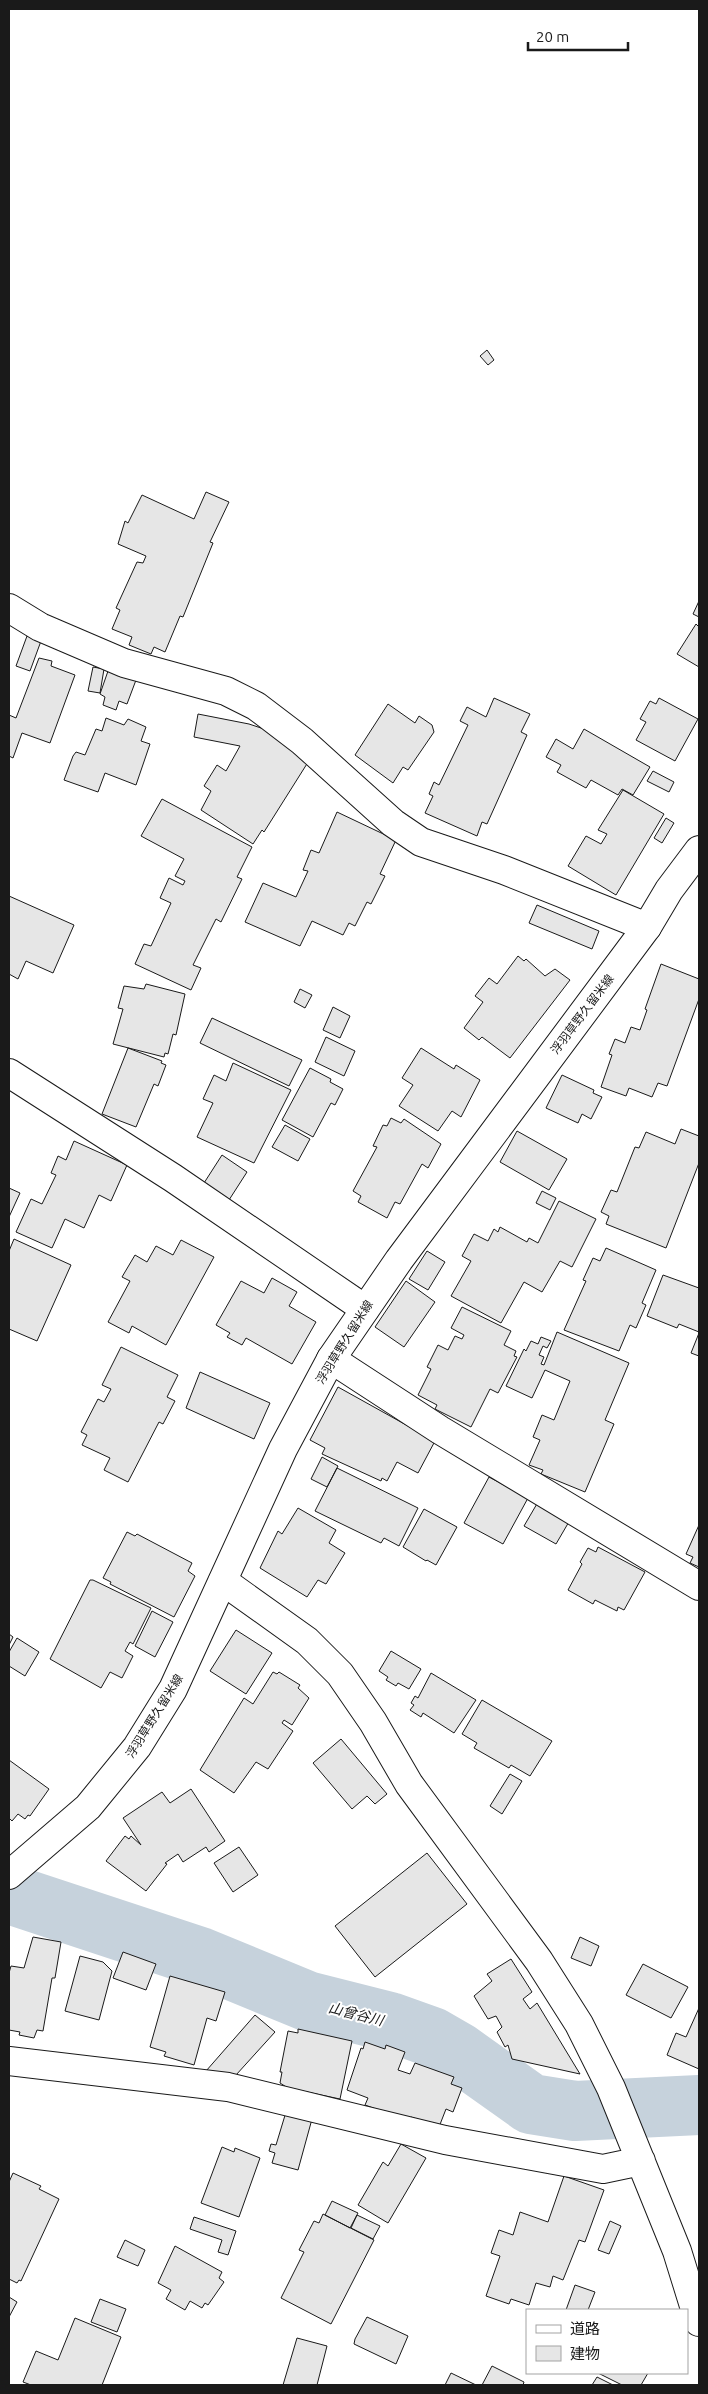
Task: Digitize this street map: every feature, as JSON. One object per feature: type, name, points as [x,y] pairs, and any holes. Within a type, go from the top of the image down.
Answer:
[{"type":"street","points":[[9,608],[40,627],[124,662],[226,691],[256,706],[302,741],[393,824],[421,842],[504,870],[647,927]]},
{"type":"street","name":"浮羽草野久留米線","points":[[12,1866],[88,1807],[137,1747],[173,1689],[284,1449],[331,1359],[365,1309],[647,927],[669,890],[699,850]]},
{"type":"street","points":[[9,1073],[173,1178],[365,1309]]},
{"type":"street","points":[[331,1359],[440,1430],[699,1586]]},
{"type":"street","points":[[223,1581],[307,1641],[340,1674],[373,1722],[409,1784],[539,1961],[579,2024],[611,2088],[641,2162],[688,2252],[699,2322]]},
{"type":"street","points":[[9,2061],[228,2087],[445,2140],[604,2169],[641,2162]]},
{"type":"building","points":[[487,350],[494,360],[488,365],[480,356]]},
{"type":"building","points":[[206,492],[229,502],[210,542],[213,543],[183,617],[180,616],[165,652],[154,647],[151,654],[129,645],[132,637],[112,629],[120,610],[116,608],[137,562],[143,563],[146,556],[118,544],[125,521],[128,523],[142,495],[194,519]]},
{"type":"building","points":[[699,601],[699,617],[693,614]]},
{"type":"building","points":[[696,624],[699,627],[699,667],[677,654]]},
{"type":"building","points":[[27,636],[41,641],[30,671],[16,666]]},
{"type":"building","points":[[39,658],[52,661],[51,666],[75,675],[50,743],[22,733],[13,758],[9,756],[9,715],[16,718]]},
{"type":"building","points":[[93,667],[104,669],[100,693],[88,691]]},
{"type":"building","points":[[108,671],[136,680],[127,704],[119,701],[116,710],[103,705],[105,697],[100,694]]},
{"type":"building","points":[[494,698],[530,714],[521,732],[527,735],[487,824],[482,822],[477,836],[425,813],[433,796],[429,794],[434,782],[439,785],[468,725],[460,721],[467,707],[486,717]]},
{"type":"building","points":[[659,698],[698,719],[675,761],[636,740],[646,722],[640,719],[650,701],[656,704]]},
{"type":"building","points":[[388,704],[415,723],[419,716],[432,725],[434,732],[408,770],[403,767],[393,783],[355,755]]},
{"type":"building","points":[[198,714],[249,724],[264,729],[310,759],[264,832],[262,830],[253,844],[201,810],[211,791],[204,786],[217,765],[226,771],[240,746],[194,737]]},
{"type":"building","points":[[106,718],[124,725],[128,719],[146,727],[141,741],[150,744],[136,785],[105,773],[98,792],[64,780],[73,756],[76,752],[85,755],[96,729],[102,731]]},
{"type":"building","points":[[584,729],[650,767],[633,795],[622,789],[618,795],[591,780],[586,788],[557,772],[561,765],[546,757],[556,739],[573,749]]},
{"type":"building","points":[[653,771],[674,782],[669,792],[647,781]]},
{"type":"building","points":[[623,790],[664,814],[616,895],[568,866],[586,836],[601,844],[607,834],[598,830]]},
{"type":"building","points":[[162,799],[252,847],[237,877],[242,879],[221,922],[216,919],[193,965],[201,968],[191,990],[135,964],[144,944],[151,946],[171,903],[160,898],[169,878],[183,885],[185,881],[175,876],[184,859],[141,836]]},
{"type":"building","points":[[337,812],[396,840],[380,874],[385,876],[371,904],[367,902],[355,926],[349,923],[343,935],[312,921],[300,946],[245,922],[263,883],[296,897],[308,871],[303,870],[311,850],[319,853]]},
{"type":"building","points":[[666,818],[674,823],[662,843],[654,838]]},
{"type":"building","points":[[9,896],[74,925],[53,973],[26,961],[18,979],[9,974]]},
{"type":"building","points":[[537,905],[599,931],[592,949],[529,923]]},
{"type":"building","points":[[518,956],[524,961],[526,959],[545,976],[555,969],[570,980],[510,1058],[482,1037],[479,1040],[464,1028],[483,1002],[475,996],[489,978],[497,984]]},
{"type":"building","points":[[661,964],[699,979],[699,999],[667,1086],[658,1083],[652,1097],[629,1088],[626,1096],[601,1087],[612,1055],[609,1054],[615,1039],[625,1043],[631,1027],[640,1030],[647,1010],[645,1009]]},
{"type":"building","points":[[146,984],[185,994],[176,1035],[173,1034],[168,1054],[165,1053],[164,1057],[113,1044],[123,1009],[118,1008],[124,986],[144,989]]},
{"type":"building","points":[[300,989],[312,995],[305,1008],[294,1002]]},
{"type":"building","points":[[333,1007],[350,1016],[340,1038],[323,1030]]},
{"type":"building","points":[[212,1018],[302,1060],[289,1086],[200,1043]]},
{"type":"building","points":[[326,1037],[355,1051],[344,1076],[315,1062]]},
{"type":"building","points":[[128,1048],[162,1061],[161,1063],[166,1065],[158,1086],[154,1084],[136,1127],[102,1114]]},
{"type":"building","points":[[421,1048],[454,1069],[456,1065],[480,1080],[461,1117],[452,1111],[438,1131],[399,1106],[413,1085],[402,1078]]},
{"type":"building","points":[[233,1063],[291,1090],[254,1163],[197,1137],[213,1103],[203,1099],[214,1075],[226,1081]]},
{"type":"building","points":[[310,1068],[331,1079],[330,1082],[343,1089],[335,1105],[331,1103],[313,1137],[282,1120]]},
{"type":"building","points":[[562,1075],[594,1090],[593,1093],[602,1097],[591,1119],[582,1114],[578,1123],[546,1108]]},
{"type":"building","points":[[391,1118],[401,1123],[404,1119],[441,1144],[428,1168],[422,1164],[400,1204],[395,1202],[387,1218],[358,1202],[361,1196],[353,1191],[377,1147],[373,1146],[383,1125],[387,1126]]},
{"type":"building","points":[[285,1125],[310,1139],[298,1161],[272,1147]]},
{"type":"building","points":[[681,1129],[699,1136],[699,1163],[666,1248],[606,1224],[609,1216],[601,1212],[611,1190],[617,1192],[635,1147],[639,1148],[646,1132],[675,1144]]},
{"type":"building","points":[[517,1131],[567,1159],[549,1190],[500,1162]]},
{"type":"building","points":[[74,1141],[127,1165],[111,1201],[99,1195],[84,1228],[65,1219],[52,1248],[16,1232],[31,1199],[42,1204],[56,1175],[51,1173],[58,1156],[66,1160]]},
{"type":"building","points":[[222,1155],[247,1172],[229,1200],[204,1183]]},
{"type":"building","points":[[9,1188],[20,1193],[9,1217]]},
{"type":"building","points":[[542,1191],[556,1198],[550,1210],[536,1203]]},
{"type":"building","points":[[559,1201],[596,1219],[572,1267],[560,1261],[542,1292],[524,1282],[501,1323],[451,1296],[471,1261],[462,1256],[474,1234],[488,1241],[494,1229],[498,1232],[500,1227],[527,1242],[529,1238],[538,1243]]},
{"type":"building","points":[[14,1239],[71,1265],[37,1341],[9,1329],[9,1251]]},
{"type":"building","points":[[181,1240],[214,1257],[166,1345],[132,1326],[129,1333],[108,1322],[130,1281],[122,1277],[135,1255],[147,1262],[156,1246],[173,1255]]},
{"type":"building","points":[[606,1248],[656,1270],[642,1303],[646,1305],[636,1328],[630,1325],[619,1351],[564,1330],[586,1281],[583,1280],[593,1258],[600,1261]]},
{"type":"building","points":[[427,1251],[445,1262],[428,1290],[409,1279]]},
{"type":"building","points":[[663,1275],[699,1288],[699,1332],[679,1324],[677,1328],[647,1316]]},
{"type":"building","points":[[272,1278],[297,1292],[289,1306],[316,1322],[292,1364],[246,1338],[242,1345],[227,1337],[230,1333],[216,1325],[241,1281],[264,1293]]},
{"type":"building","points":[[406,1281],[435,1302],[404,1347],[375,1327]]},
{"type":"building","points":[[462,1307],[511,1331],[504,1345],[516,1351],[514,1356],[517,1357],[498,1393],[490,1389],[471,1427],[435,1409],[437,1405],[418,1395],[431,1369],[427,1367],[438,1345],[448,1350],[455,1336],[462,1339],[464,1335],[451,1328]]},
{"type":"building","points":[[557,1332],[629,1363],[605,1420],[614,1424],[585,1492],[541,1474],[543,1470],[529,1465],[540,1440],[533,1437],[542,1415],[554,1420],[570,1381],[545,1370],[532,1398],[506,1386],[524,1349],[526,1351],[531,1341],[538,1344],[541,1337],[551,1341],[547,1348],[543,1346],[539,1355],[544,1357],[541,1364],[544,1365]]},
{"type":"building","points":[[699,1333],[699,1356],[691,1353]]},
{"type":"building","points":[[121,1347],[178,1375],[167,1397],[175,1401],[163,1424],[159,1422],[128,1482],[104,1470],[110,1458],[82,1445],[87,1435],[81,1432],[98,1399],[104,1402],[111,1389],[102,1385]]},
{"type":"building","points":[[200,1372],[270,1403],[254,1439],[186,1408]]},
{"type":"building","points":[[338,1387],[435,1441],[418,1473],[397,1462],[387,1481],[382,1478],[381,1481],[322,1454],[325,1448],[310,1440]]},
{"type":"building","points":[[322,1457],[338,1466],[327,1487],[311,1479]]},
{"type":"building","points":[[337,1468],[418,1508],[399,1546],[384,1538],[381,1543],[315,1511]]},
{"type":"building","points":[[489,1477],[528,1498],[503,1544],[464,1523]]},
{"type":"building","points":[[538,1502],[570,1520],[556,1544],[524,1526]]},
{"type":"building","points":[[298,1508],[336,1530],[329,1543],[345,1553],[326,1584],[318,1580],[307,1597],[260,1568],[278,1531],[282,1534]]},
{"type":"building","points":[[424,1509],[457,1527],[436,1565],[403,1547]]},
{"type":"building","points":[[699,1525],[699,1567],[690,1563],[693,1557],[686,1554]]},
{"type":"building","points":[[127,1532],[135,1536],[137,1534],[192,1563],[188,1571],[195,1576],[174,1617],[110,1584],[111,1582],[103,1578]]},
{"type":"building","points":[[598,1547],[645,1572],[624,1610],[618,1607],[617,1611],[595,1600],[593,1604],[568,1590],[588,1548],[596,1552]]},
{"type":"building","points":[[90,1580],[151,1608],[133,1644],[130,1642],[125,1651],[133,1656],[122,1678],[110,1672],[101,1688],[50,1659]]},
{"type":"building","points":[[152,1611],[173,1622],[155,1657],[135,1646]]},
{"type":"building","points":[[236,1630],[272,1653],[246,1694],[210,1671]]},
{"type":"building","points":[[9,1634],[13,1637],[9,1645]]},
{"type":"building","points":[[17,1638],[39,1652],[25,1676],[9,1666],[9,1652]]},
{"type":"building","points":[[391,1651],[421,1669],[409,1689],[398,1683],[396,1686],[386,1680],[388,1677],[379,1671]]},
{"type":"building","points":[[273,1672],[277,1674],[279,1672],[300,1685],[298,1688],[309,1698],[292,1725],[284,1720],[282,1723],[293,1731],[268,1769],[256,1762],[234,1793],[200,1770],[244,1698],[253,1704]]},
{"type":"building","points":[[431,1673],[476,1700],[454,1733],[423,1713],[421,1717],[410,1710],[414,1705],[411,1703],[415,1696],[418,1698]]},
{"type":"building","points":[[482,1700],[552,1741],[530,1776],[511,1765],[509,1768],[474,1748],[477,1743],[462,1734]]},
{"type":"building","points":[[341,1739],[387,1794],[375,1804],[367,1796],[352,1809],[313,1763]]},
{"type":"building","points":[[9,1760],[49,1789],[30,1816],[28,1815],[25,1819],[18,1814],[12,1821],[9,1818]]},
{"type":"building","points":[[510,1774],[522,1781],[502,1814],[490,1806]]},
{"type":"building","points":[[191,1789],[225,1841],[209,1852],[206,1847],[183,1862],[178,1854],[165,1863],[167,1864],[146,1891],[106,1861],[125,1836],[129,1839],[131,1836],[141,1845],[123,1818],[162,1792],[170,1803]]},
{"type":"building","points":[[239,1847],[258,1875],[233,1892],[214,1863]]},
{"type":"building","points":[[427,1853],[467,1904],[375,1977],[335,1926]]},
{"type":"building","points":[[33,1937],[61,1942],[55,1978],[52,1978],[43,2031],[37,2030],[34,2038],[19,2035],[20,2032],[9,2030],[9,1973],[11,1966],[24,1968]]},
{"type":"building","points":[[580,1937],[599,1946],[591,1966],[571,1958]]},
{"type":"building","points":[[123,1952],[156,1964],[146,1990],[113,1978]]},
{"type":"building","points":[[80,1956],[103,1962],[112,1971],[99,2020],[65,2011]]},
{"type":"building","points":[[511,1959],[532,1992],[523,1999],[530,2009],[537,2003],[580,2074],[512,2059],[508,2045],[505,2047],[497,2032],[502,2027],[496,2016],[488,2019],[474,1996],[492,1981],[487,1974]]},
{"type":"building","points":[[643,1964],[688,1987],[671,2018],[626,1995]]},
{"type":"building","points":[[170,1976],[225,1992],[216,2021],[207,2018],[194,2065],[164,2056],[166,2052],[150,2047]]},
{"type":"building","points":[[699,2008],[699,2069],[667,2055],[676,2033],[686,2037]]},
{"type":"building","points":[[255,2015],[275,2032],[236,2075],[206,2071]]},
{"type":"building","points":[[298,2029],[352,2041],[340,2099],[288,2088],[280,2083],[282,2072],[280,2072],[288,2031],[298,2033]]},
{"type":"building","points":[[365,2042],[385,2049],[386,2045],[405,2052],[398,2070],[410,2074],[415,2063],[454,2077],[451,2084],[462,2088],[453,2112],[446,2109],[439,2127],[411,2117],[409,2121],[365,2105],[368,2098],[347,2090],[361,2048],[363,2049]]},
{"type":"building","points":[[286,2112],[312,2119],[298,2170],[272,2163],[275,2153],[269,2151],[271,2144],[276,2145]]},
{"type":"building","points":[[401,2144],[426,2158],[388,2223],[358,2205],[383,2162],[388,2166]]},
{"type":"building","points":[[222,2147],[234,2152],[235,2148],[260,2158],[239,2217],[201,2203]]},
{"type":"building","points":[[13,2173],[41,2186],[39,2189],[59,2199],[21,2281],[19,2280],[17,2283],[9,2279],[9,2182]]},
{"type":"building","points":[[564,2176],[604,2190],[585,2242],[579,2240],[563,2280],[553,2276],[550,2287],[536,2283],[529,2305],[511,2299],[509,2304],[486,2296],[500,2256],[491,2253],[499,2230],[513,2235],[520,2212],[548,2222]]},
{"type":"building","points":[[332,2201],[358,2213],[350,2228],[325,2215]]},
{"type":"building","points":[[323,2214],[374,2240],[331,2324],[281,2298],[304,2252],[299,2250],[314,2221],[319,2223]]},
{"type":"building","points":[[357,2215],[380,2226],[373,2239],[351,2228]]},
{"type":"building","points":[[194,2217],[236,2231],[228,2255],[218,2252],[222,2240],[190,2229]]},
{"type":"building","points":[[610,2221],[621,2226],[609,2254],[598,2250]]},
{"type":"building","points":[[125,2240],[145,2250],[138,2266],[117,2257]]},
{"type":"building","points":[[175,2246],[222,2272],[219,2278],[224,2282],[208,2305],[205,2303],[202,2308],[190,2301],[185,2310],[166,2299],[171,2290],[158,2283]]},
{"type":"building","points":[[575,2285],[595,2292],[588,2309],[566,2309]]},
{"type":"building","points":[[9,2297],[17,2302],[9,2317]]},
{"type":"building","points":[[100,2299],[126,2309],[117,2332],[91,2322]]},
{"type":"building","points":[[367,2317],[408,2336],[396,2364],[354,2344]]},
{"type":"building","points":[[75,2318],[121,2337],[102,2385],[31,2385],[23,2382],[36,2351],[58,2360]]},
{"type":"building","points":[[297,2338],[327,2346],[317,2385],[283,2385]]},
{"type":"building","points":[[492,2366],[524,2382],[523,2385],[482,2385]]},
{"type":"building","points":[[451,2373],[476,2385],[445,2385]]},
{"type":"building","points":[[600,2374],[647,2374],[641,2385],[622,2385]]},
{"type":"building","points":[[597,2377],[613,2385],[592,2385]]},
{"type":"waterway","name":"山曾谷川","points":[[9,1894],[200,1957],[307,2001],[390,2022],[432,2037],[458,2052],[531,2104],[575,2111],[699,2105]]}]
